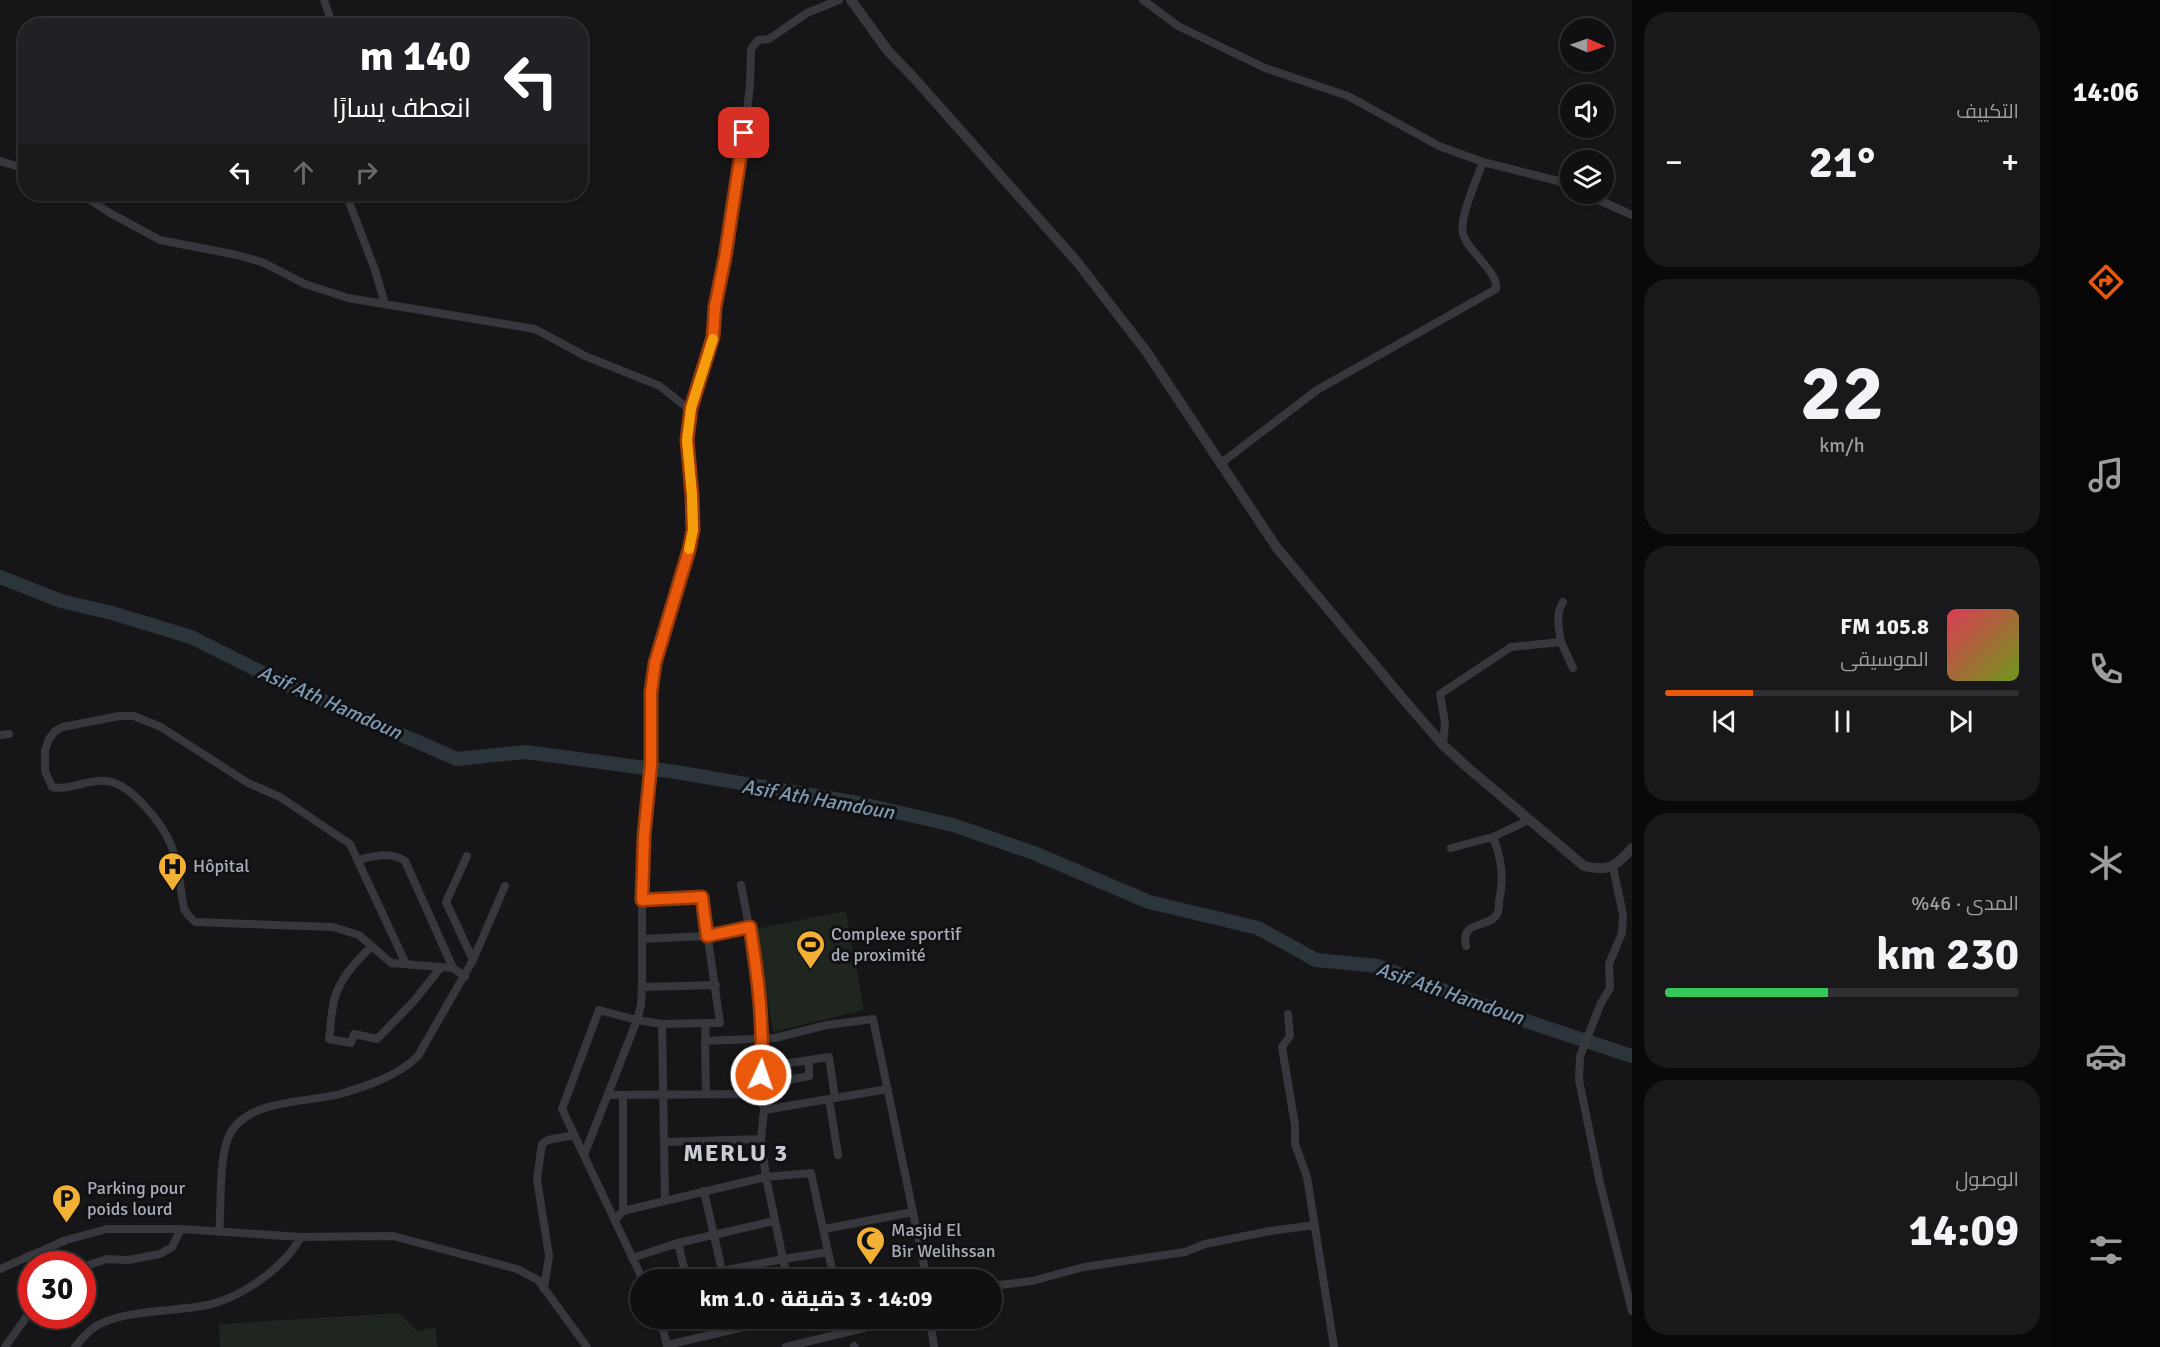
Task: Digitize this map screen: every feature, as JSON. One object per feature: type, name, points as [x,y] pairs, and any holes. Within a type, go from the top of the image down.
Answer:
[{"type":"street","points":[[324,0],[330,18]]},
{"type":"street","points":[[584,1155],[641,1005],[644,824],[651,764],[651,692],[655,663],[693,530],[687,440],[691,411],[713,337],[715,307],[746,120],[751,49],[758,40],[769,39],[807,12],[839,0]]},
{"type":"street","points":[[850,0],[888,51],[1077,263],[1146,351],[1277,548],[1443,745],[1584,866],[1601,870],[1613,867],[1632,848]]},
{"type":"street","points":[[1143,0],[1178,26],[1265,68],[1348,96],[1439,146],[1483,162],[1560,182]]},
{"type":"street","points":[[0,161],[18,167]]},
{"type":"street","points":[[1220,464],[1317,390],[1496,289],[1495,279],[1463,234],[1463,223],[1483,162]]},
{"type":"street","points":[[92,201],[160,240],[261,262],[326,292],[348,298],[536,329],[585,356],[660,386],[691,411]]},
{"type":"street","points":[[349,201],[375,270],[385,304]]},
{"type":"street","points":[[1607,204],[1632,215]]},
{"type":"street","points":[[1563,602],[1557,617],[1561,642],[1574,668]]},
{"type":"street","points":[[1443,745],[1445,723],[1440,694],[1444,690],[1511,647],[1561,642]]},
{"type":"street","points":[[406,964],[351,844],[280,797],[248,783],[161,727],[134,716],[119,716],[63,727],[55,731],[49,740],[45,750],[45,771],[52,787],[67,788],[104,780],[116,783],[129,790],[160,825],[171,844],[184,909],[195,922],[333,927],[360,935],[391,963],[453,968]]},
{"type":"street","points":[[1451,848],[1493,837],[1529,820]]},
{"type":"street","points":[[1466,946],[1465,939],[1468,930],[1491,921],[1498,912],[1503,883],[1499,853],[1493,837]]},
{"type":"street","points":[[358,860],[381,855],[399,856],[405,861],[453,968],[465,977]]},
{"type":"street","points":[[467,856],[446,902],[473,960]]},
{"type":"street","points":[[1613,867],[1623,915],[1622,933],[1618,948],[1609,964],[1610,988],[1601,1004],[1581,1056],[1579,1080],[1600,1183],[1632,1311]]},
{"type":"street","points":[[741,885],[758,976],[763,1038],[760,1094],[764,1110],[761,1139],[774,1221],[785,1269]]},
{"type":"street","points":[[219,1232],[225,1149],[236,1124],[246,1115],[266,1107],[340,1094],[368,1085],[402,1070],[418,1056],[465,977],[505,886]]},
{"type":"street","points":[[638,1269],[562,1109],[599,1010],[662,1024],[720,1023],[702,897],[642,900]]},
{"type":"street","points":[[642,939],[707,936],[750,927]]},
{"type":"street","points":[[371,947],[348,973],[335,996],[329,1040],[351,1043],[354,1034],[377,1039],[414,1001],[441,967]]},
{"type":"street","points":[[642,987],[716,984]]},
{"type":"street","points":[[1288,1014],[1290,1036],[1282,1047],[1295,1125],[1295,1144],[1307,1177],[1334,1347]]},
{"type":"street","points":[[705,1041],[775,1038],[826,1025],[873,1019],[925,1269]]},
{"type":"street","points":[[706,1023],[706,1093]]},
{"type":"street","points":[[662,1024],[664,1202]]},
{"type":"street","points":[[809,1060],[829,1057],[838,1155]]},
{"type":"street","points":[[764,1110],[888,1089]]},
{"type":"street","points":[[608,1095],[760,1094]]},
{"type":"street","points":[[623,1095],[623,1211]]},
{"type":"street","points":[[544,1289],[549,1256],[537,1179],[542,1144],[548,1140],[574,1135]]},
{"type":"street","points":[[665,1142],[761,1139]]},
{"type":"street","points":[[615,1219],[623,1211],[704,1191],[766,1177],[811,1173],[832,1269]]},
{"type":"street","points":[[704,1191],[722,1269]]},
{"type":"street","points":[[824,1229],[913,1212]]},
{"type":"street","points":[[632,1257],[678,1243],[774,1221]]},
{"type":"street","points":[[1002,1285],[1032,1281],[1084,1267],[1185,1252],[1205,1244],[1270,1231],[1315,1226]]},
{"type":"street","points":[[47,1251],[66,1240],[107,1229],[129,1227],[301,1237],[393,1236],[517,1269],[538,1280],[587,1347]]},
{"type":"street","points":[[96,1263],[107,1259],[128,1260],[160,1254],[172,1247],[181,1229]]},
{"type":"street","points":[[75,1347],[88,1332],[100,1324],[147,1312],[204,1306],[237,1293],[268,1275],[280,1265],[301,1237]]},
{"type":"street","points":[[678,1243],[684,1269]]},
{"type":"street","points":[[743,1269],[783,1259],[828,1252]]},
{"type":"street","points":[[0,1269],[18,1264]]},
{"type":"street","points":[[5,1347],[18,1327]]},
{"type":"street","points":[[663,1329],[667,1346],[728,1329]]},
{"type":"street","points":[[786,1347],[805,1345],[864,1329]]},
{"type":"street","points":[[932,1329],[934,1347]]},
{"type":"shaded area","name":"Complexe sportif de proximité","points":[[846,911],[864,1010],[773,1032],[756,929]]},
{"type":"shaded area","points":[[399,1313],[417,1331],[435,1327],[438,1347],[220,1347],[219,1324]]},
{"type":"waterway","name":"Asif Ath Hamdoun","points":[[0,577],[61,601],[112,613],[191,637],[289,686],[457,759],[525,752],[676,772],[858,803],[953,825],[1034,853],[1149,902],[1258,928],[1316,960],[1378,966],[1523,1020],[1632,1056]]},
{"type":"slow traffic","points":[[689,549],[693,530],[687,440],[691,408],[713,339]]},
{"type":"place","name":"Hôpital","points":[[172,892]]},
{"type":"place","name":"Complexe sportif de proximité","points":[[810,970]]},
{"type":"place","name":"Parking pour poids lourd","points":[[66,1224]]},
{"type":"place","name":"Masjid El Bir Welihssan","points":[[870,1266]]},
{"type":"district","name":"MERLU 3","points":[[736,1153]]},
{"type":"route","points":[[744,133],[715,307],[713,337],[691,408],[687,440],[693,530],[655,663],[651,692],[651,764],[645,813],[642,900],[702,897],[707,936],[750,927],[758,976],[763,1038],[761,1075]]}]
